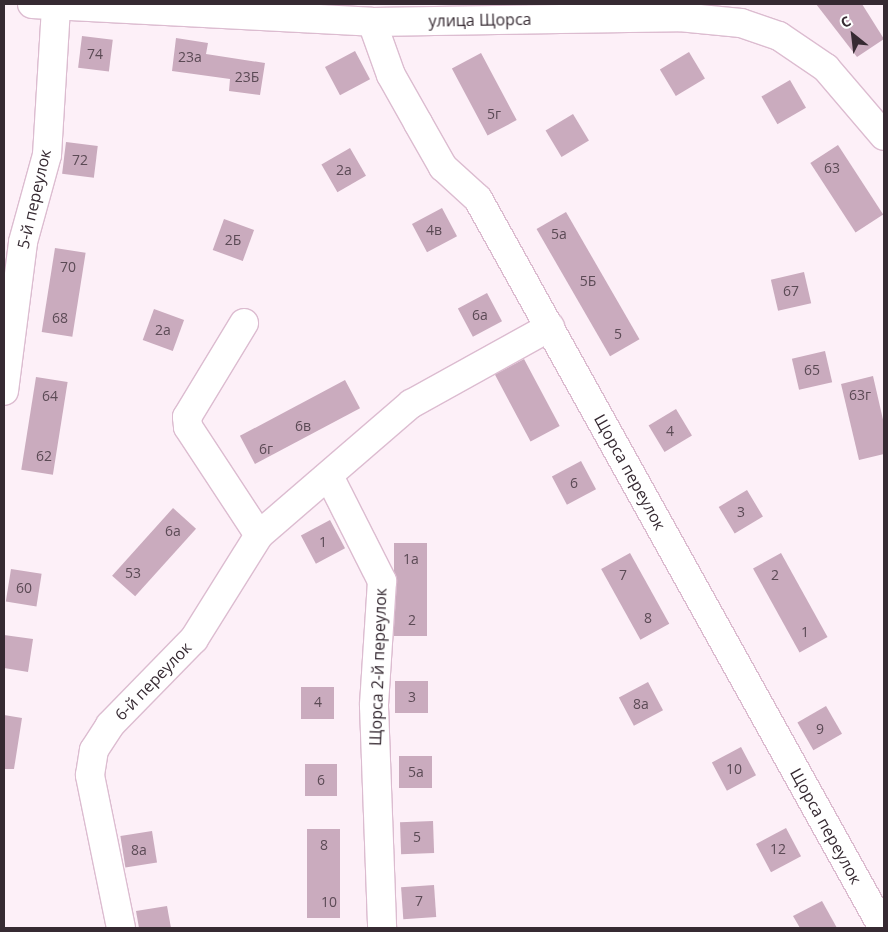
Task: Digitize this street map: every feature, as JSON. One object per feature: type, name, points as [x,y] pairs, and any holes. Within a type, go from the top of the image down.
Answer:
[{"type":"street","name":"улица Щорса","points":[[44,5],[372,22],[679,17],[741,23],[779,36],[826,68],[884,136]]},
{"type":"street","name":"5-й переулок","points":[[4,391],[23,242],[47,155],[44,5]]},
{"type":"street","name":"Щорса переулок","points":[[372,22],[391,75],[418,123],[443,167],[478,199],[883,928]]},
{"type":"street","points":[[244,323],[187,417],[188,427],[259,536]]},
{"type":"street","points":[[329,476],[411,404],[550,327]]},
{"type":"street","name":"6-й переулок","points":[[121,928],[90,775],[94,750],[110,725],[194,639],[259,536],[329,476]]},
{"type":"street","name":"Щорса 2-й переулок","points":[[329,476],[382,581],[374,706],[382,928]]},
{"type":"building","points":[[816,4],[862,4],[884,39],[857,57]]},
{"type":"building","points":[[82,36],[113,40],[109,72],[78,68]]},
{"type":"building","points":[[176,38],[208,43],[206,54],[265,63],[260,95],[229,91],[230,79],[172,71]]},
{"type":"building","points":[[355,51],[370,79],[340,95],[325,67]]},
{"type":"building","points":[[689,52],[705,79],[676,96],[660,70]]},
{"type":"building","points":[[481,53],[517,120],[488,136],[452,68]]},
{"type":"building","points":[[790,80],[806,108],[777,124],[761,96]]},
{"type":"building","points":[[573,114],[589,141],[562,157],[546,130]]},
{"type":"building","points":[[66,142],[98,146],[94,178],[62,174]]},
{"type":"building","points":[[838,145],[883,215],[856,233],[810,163]]},
{"type":"building","points":[[350,148],[366,176],[337,192],[321,164]]},
{"type":"building","points":[[442,208],[457,236],[427,252],[412,224]]},
{"type":"building","points":[[566,212],[640,339],[610,356],[537,229]]},
{"type":"building","points":[[224,219],[254,230],[243,261],[213,250]]},
{"type":"building","points":[[55,248],[86,253],[72,337],[42,332]]},
{"type":"building","points":[[804,272],[811,303],[778,311],[771,280]]},
{"type":"building","points":[[487,293],[502,321],[473,337],[458,308]]},
{"type":"building","points":[[154,309],[184,320],[173,351],[143,340]]},
{"type":"building","points":[[825,351],[832,382],[799,390],[792,359]]},
{"type":"building","points":[[524,359],[560,426],[531,442],[495,374]]},
{"type":"building","points":[[873,376],[884,424],[884,454],[859,460],[841,384]]},
{"type":"building","points":[[36,377],[68,382],[53,475],[21,470]]},
{"type":"building","points":[[345,380],[360,408],[255,464],[240,436]]},
{"type":"building","points":[[676,409],[692,436],[665,452],[649,425]]},
{"type":"building","points":[[581,461],[596,489],[567,505],[552,476]]},
{"type":"building","points":[[747,490],[763,517],[735,534],[719,507]]},
{"type":"building","points":[[173,508],[196,529],[135,596],[112,576]]},
{"type":"building","points":[[330,520],[345,548],[316,564],[301,535]]},
{"type":"building","points":[[394,543],[427,543],[427,636],[394,636]]},
{"type":"building","points":[[630,553],[669,624],[640,640],[601,569]]},
{"type":"building","points":[[781,553],[828,637],[800,652],[753,569]]},
{"type":"building","points":[[11,569],[42,574],[36,606],[6,602]]},
{"type":"building","points":[[4,635],[33,639],[28,672],[4,668]]},
{"type":"building","points":[[395,681],[428,681],[428,713],[395,713]]},
{"type":"building","points":[[648,682],[663,710],[634,726],[619,697]]},
{"type":"building","points":[[301,687],[334,687],[334,719],[301,719]]},
{"type":"building","points":[[826,706],[842,734],[813,750],[797,722]]},
{"type":"building","points":[[4,715],[22,718],[14,769],[4,769]]},
{"type":"building","points":[[741,747],[756,775],[727,791],[712,762]]},
{"type":"building","points":[[399,756],[432,756],[432,788],[399,788]]},
{"type":"building","points":[[305,764],[337,764],[337,796],[305,796]]},
{"type":"building","points":[[433,821],[434,853],[401,854],[400,822]]},
{"type":"building","points":[[786,828],[801,856],[771,872],[756,844]]},
{"type":"building","points":[[307,829],[340,829],[340,918],[307,918]]},
{"type":"building","points":[[152,831],[157,863],[125,868],[120,836]]},
{"type":"building","points":[[434,885],[436,917],[403,919],[401,887]]},
{"type":"building","points":[[822,901],[837,928],[800,928],[793,916]]},
{"type":"building","points":[[167,906],[171,928],[139,928],[136,911]]}]
